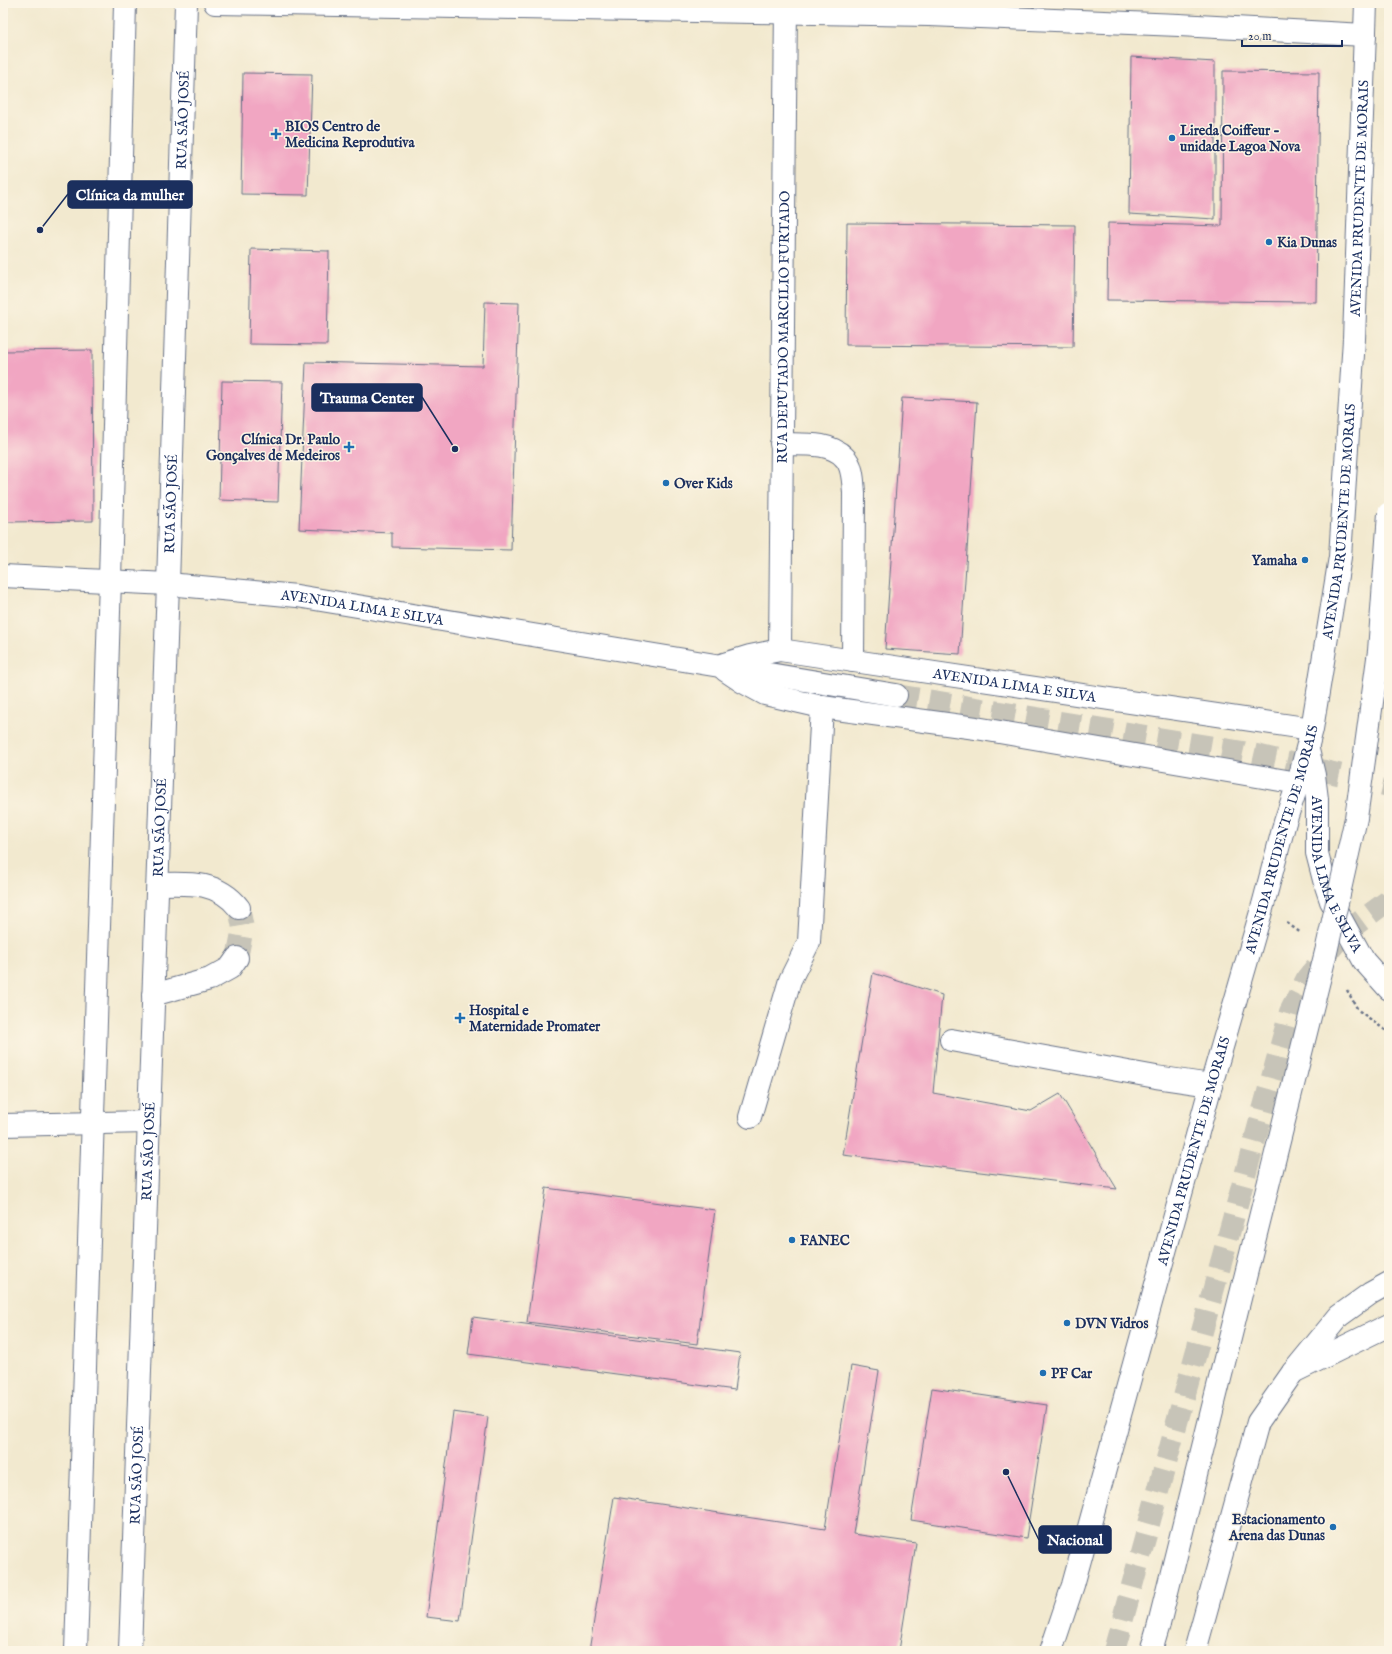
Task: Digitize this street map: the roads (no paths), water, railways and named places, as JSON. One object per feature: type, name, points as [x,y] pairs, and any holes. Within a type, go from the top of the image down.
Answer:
[{"type":"main road","points":[[76,1651],[110,580],[125,3]]},
{"type":"main road","name":"RUA SÃO JOSÉ","points":[[130,1651],[158,884],[186,3]]},
{"type":"main road","points":[[215,3],[785,8],[1179,25],[1365,35]]},
{"type":"main road","name":"AVENIDA PRUDENTE DE MORAIS","points":[[1051,1651],[1073,1585],[1211,1085],[1263,905],[1285,822],[1310,739],[1340,557],[1354,339],[1366,3]]},
{"type":"main road","name":"RUA DEPUTADO MARCILIO FURTADO","points":[[780,650],[785,8]]},
{"type":"main road","points":[[781,444],[828,446],[845,457],[852,473],[854,493],[853,661]]},
{"type":"main road","points":[[1151,1651],[1326,952],[1356,818],[1379,651],[1389,513]]},
{"type":"main road","name":"AVENIDA LIMA E SILVA","points":[[3,576],[110,580],[297,596],[719,666],[765,694],[822,707],[976,728],[1298,783]]},
{"type":"main road","name":"AVENIDA LIMA E SILVA","points":[[719,666],[750,656],[780,650],[853,661],[1310,739],[1317,799],[1317,853],[1324,880],[1331,901],[1364,961],[1389,989]]},
{"type":"main road","points":[[719,666],[896,695]]},
{"type":"main road","points":[[750,1116],[790,980],[809,942],[822,707]]},
{"type":"main road","points":[[158,884],[183,883],[207,886],[232,899],[239,908]]},
{"type":"main road","points":[[153,995],[210,979],[230,968],[237,958]]},
{"type":"main road","points":[[952,1040],[1149,1076],[1211,1085]]},
{"type":"main road","points":[[3,1125],[149,1122]]},
{"type":"main road","points":[[1195,1651],[1254,1433],[1264,1411],[1293,1372],[1339,1316],[1371,1293],[1389,1283]]},
{"type":"main road","points":[[1293,1372],[1389,1325]]},
{"type":"tunnel","points":[[896,695],[1243,752],[1389,786]]},
{"type":"tunnel","points":[[1114,1651],[1290,1012],[1307,978],[1343,934],[1389,900]]},
{"type":"tunnel","points":[[237,958],[243,928],[239,908]]},
{"type":"place","name":"BIOS Centro de Medicina Reprodutiva","points":[[276,134]]},
{"type":"place","name":"Lireda Coiffeur - unidade Lagoa Nova","points":[[1172,138]]},
{"type":"place","name":"Clínica da mulher","points":[[40,230]]},
{"type":"place","name":"Kia Dunas","points":[[1269,242]]},
{"type":"place","name":"Clínica Dr. Paulo Gonçalves de Medeiros","points":[[349,447]]},
{"type":"place","name":"Trauma Center","points":[[455,449]]},
{"type":"place","name":"Over Kids","points":[[666,483]]},
{"type":"place","name":"Yamaha","points":[[1305,560]]},
{"type":"place","name":"Hospital e Maternidade Promater","points":[[460,1018]]},
{"type":"place","name":"FANEC","points":[[792,1240]]},
{"type":"place","name":"DVN Vidros","points":[[1067,1323]]},
{"type":"place","name":"PF Car","points":[[1043,1373]]},
{"type":"place","name":"Nacional","points":[[1006,1472]]},
{"type":"place","name":"Estacionamento Arena das Dunas","points":[[1333,1527]]}]
